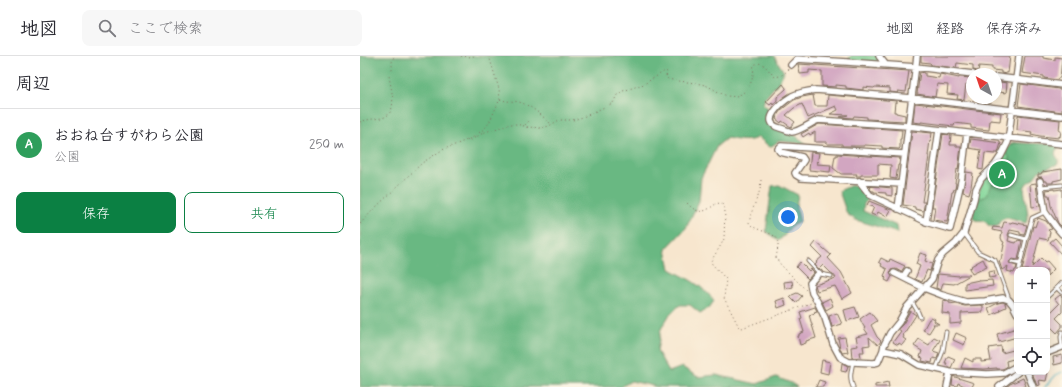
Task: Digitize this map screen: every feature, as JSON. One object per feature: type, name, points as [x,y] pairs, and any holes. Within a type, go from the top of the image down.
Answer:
[{"type":"street","points":[[879,56],[886,64]]},
{"type":"street","points":[[898,208],[917,56]]},
{"type":"street","points":[[819,273],[810,283],[812,294],[825,318],[840,357],[849,362],[878,362],[890,333],[899,322],[907,307],[932,279],[938,260],[964,233],[976,189],[981,179],[996,164],[1008,142],[1019,56]]},
{"type":"street","points":[[791,66],[796,58],[845,59],[916,66],[966,73]]},
{"type":"street","points":[[1002,78],[1062,85]]},
{"type":"street","points":[[1062,116],[912,98],[816,90],[804,91],[793,96],[784,102],[770,120],[771,124],[775,127],[792,132],[818,120],[908,126],[1062,144]]},
{"type":"street","points":[[926,222],[938,130]]},
{"type":"street","points":[[860,181],[870,195],[926,222],[950,229],[961,182],[967,133]]},
{"type":"street","points":[[901,184],[801,178],[796,176],[795,173],[804,160],[802,157],[780,152],[778,149],[781,146],[904,154]]},
{"type":"street","points":[[1041,184],[1045,212],[1062,234]]},
{"type":"street","points":[[903,278],[906,271]]},
{"type":"street","points":[[894,273],[924,288],[966,302],[1003,298],[1009,300],[1014,307]]},
{"type":"street","points":[[1050,352],[1062,348]]},
{"type":"street","points":[[883,350],[901,354],[919,365],[950,372],[987,374],[1004,373],[1014,368]]},
{"type":"street","points":[[947,387],[950,372]]},
{"type":"street","points":[[999,387],[1014,375]]},
{"type":"street","points":[[1028,375],[1033,387]]},
{"type":"lane","points":[[1041,184],[1062,185]]},
{"type":"lane","points":[[1019,267],[1032,218],[1045,212]]},
{"type":"lane","points":[[964,233],[978,252],[995,260],[1010,298],[1009,300]]},
{"type":"lane","points":[[1011,235],[1026,239]]},
{"type":"lane","points":[[808,261],[820,274],[831,276]]},
{"type":"lane","points":[[1012,262],[1020,264]]},
{"type":"lane","points":[[1050,294],[1062,283]]},
{"type":"lane","points":[[1057,288],[1061,292]]},
{"type":"lane","points":[[912,302],[920,317]]},
{"type":"lane","points":[[936,369],[943,351],[946,332]]},
{"type":"lane","points":[[1062,332],[1062,348]]},
{"type":"lane","points":[[853,362],[851,382],[853,387]]},
{"type":"path","points":[[360,122],[384,117],[389,114],[392,109],[394,102],[389,75],[392,70],[394,56]]},
{"type":"path","points":[[460,56],[474,56]]},
{"type":"path","points":[[467,140],[475,136],[489,123],[500,99],[500,89],[489,56]]},
{"type":"path","points":[[360,224],[422,163],[442,150],[469,140],[485,132],[510,124],[541,128],[549,126],[559,120],[573,120],[583,117],[613,103],[617,95],[623,91],[644,84],[665,71],[667,72],[666,77],[668,79],[691,82],[706,86],[729,96],[736,97],[748,88],[751,82],[754,65],[757,63],[764,66],[775,77],[786,72],[791,66]]},
{"type":"path","points":[[500,99],[506,102],[517,102],[530,106],[552,124]]},
{"type":"path","points":[[526,126],[529,121]]},
{"type":"path","points":[[526,126],[528,131]]},
{"type":"path","points":[[761,180],[760,190],[749,223],[752,226],[774,234],[778,239],[779,244],[776,258],[781,265],[807,291],[812,294]]},
{"type":"path","points":[[687,203],[698,211],[707,211],[717,203],[722,204],[725,209],[724,239],[711,261],[726,279],[724,298],[739,327],[742,328],[817,301]]},
{"type":"green space","points":[[360,56],[774,56],[784,72],[778,83],[765,98],[763,104],[774,113],[771,123],[790,132],[807,144],[779,141],[770,147],[758,137],[751,140],[727,138],[717,146],[701,178],[699,201],[686,228],[666,249],[670,269],[699,286],[710,295],[714,301],[709,308],[700,313],[690,305],[680,305],[670,314],[661,329],[657,351],[669,372],[682,367],[698,377],[716,375],[757,384],[776,377],[797,387],[658,387],[631,381],[621,387],[360,387]]},
{"type":"green space","points":[[852,56],[877,56],[881,60],[877,62],[849,60]]},
{"type":"green space","points":[[1013,142],[1058,148],[1058,150],[1028,153],[996,194],[976,202],[983,182],[989,173],[1001,161]]},
{"type":"green space","points":[[1011,144],[1055,144],[1057,147],[1055,154],[1058,159],[1058,164],[1039,171],[1024,188],[1028,215],[1026,223],[1007,218],[1001,220],[997,226],[993,227],[984,221],[975,220],[973,218],[974,204],[981,198],[985,197],[1001,169],[1005,167],[1008,168],[1010,158],[1006,153],[1007,149]]},
{"type":"green space","points":[[779,185],[798,195],[796,206],[800,221],[792,225],[785,235],[778,241],[766,231],[772,186]]},
{"type":"green space","points":[[852,185],[858,186],[866,195],[867,200],[864,204],[863,211],[897,226],[898,233],[856,220],[847,214],[839,191]]},
{"type":"building","points":[[921,56],[1010,56],[1008,73],[1006,72],[1006,74],[1002,73],[1002,68],[979,66],[979,68],[973,68],[973,65],[957,63],[956,68],[931,65],[930,63],[921,62]]},
{"type":"building","points":[[1025,56],[1043,56],[1043,58],[1055,60],[1055,57],[1062,58],[1060,78],[1057,80],[1044,78],[1044,76],[1022,73]]},
{"type":"building","points":[[798,64],[909,71],[906,92],[890,92],[890,88],[863,87],[863,90],[836,85],[836,87],[822,86],[822,71],[809,70],[809,73],[800,74]]},
{"type":"building","points":[[920,72],[925,73],[925,76],[939,78],[940,74],[959,78],[966,78],[964,100],[957,99],[958,95],[947,94],[948,85],[937,84],[935,97],[917,94]]},
{"type":"building","points":[[1002,82],[1007,83],[1006,93],[1002,92]]},
{"type":"building","points":[[783,84],[786,89],[777,97],[777,100],[773,105],[772,103],[770,105],[766,102]]},
{"type":"building","points":[[1021,84],[1062,90],[1062,112],[1018,106]]},
{"type":"building","points":[[813,95],[815,106],[827,106],[828,95],[897,101],[897,103],[895,102],[894,112],[905,115],[905,121],[867,119],[867,117],[854,116],[853,118],[840,117],[848,115],[830,114],[838,110],[836,106],[808,118],[802,104],[794,108],[786,115],[795,122],[791,127],[776,119],[781,110],[794,100]]},
{"type":"building","points":[[915,103],[1001,113],[1000,121],[990,120],[989,130],[971,128],[971,125],[955,123],[954,126],[913,122]]},
{"type":"building","points":[[1018,115],[1060,120],[1060,137],[1040,136],[1031,134],[1032,132],[1017,130]]},
{"type":"building","points":[[819,124],[902,130],[900,148],[882,148],[882,146],[864,145],[842,146],[842,144],[815,142],[815,132],[810,135],[809,133],[803,137],[801,134]]},
{"type":"building","points":[[912,131],[932,133],[922,202],[925,202],[923,211],[915,209],[915,207],[903,205]]},
{"type":"building","points":[[943,134],[951,135],[950,145],[957,145],[957,147],[961,147],[955,189],[952,192],[947,222],[933,220],[935,207],[932,207]]},
{"type":"building","points":[[971,139],[1001,143],[998,153],[985,153],[983,170],[978,169],[981,150],[969,148]]},
{"type":"building","points":[[811,152],[819,153],[817,164],[831,165],[830,172],[809,170]]},
{"type":"building","points":[[837,154],[900,158],[896,179],[890,178],[891,165],[878,164],[878,175],[856,176],[857,174],[841,174],[833,168],[835,156],[837,156]]},
{"type":"building","points":[[1062,169],[1062,179],[1053,181],[1053,183],[1047,183],[1047,181],[1044,181],[1042,177],[1038,177],[1038,174],[1041,174],[1042,172]]},
{"type":"building","points":[[966,172],[973,173],[969,194],[963,192]]},
{"type":"building","points":[[1036,183],[1040,206],[1032,207],[1030,184]]},
{"type":"building","points":[[871,186],[892,188],[892,196],[886,195],[886,193],[874,192],[870,189]]},
{"type":"building","points":[[1062,189],[1062,227],[1058,223],[1051,206],[1049,195],[1047,195],[1046,190]]},
{"type":"building","points":[[869,201],[891,210],[887,217],[878,212],[876,216],[871,214],[874,207],[867,205]]},
{"type":"building","points":[[1038,218],[1046,221],[1052,229],[1048,230],[1050,232],[1048,240],[1039,238],[1032,267],[1023,267],[1033,226],[1035,227]]},
{"type":"building","points":[[1004,222],[1027,225],[1024,235],[1020,234],[1020,232],[1010,230],[1008,235],[1008,241],[1016,243],[1018,240],[1022,241],[1018,260],[1012,259],[1009,262],[1010,264],[1017,266],[1014,267],[1014,273],[1007,271],[1008,266],[1002,270],[999,261],[1001,260],[1004,245],[1001,238],[1002,232],[992,230],[993,227],[1002,228]]},
{"type":"building","points":[[1055,238],[1062,246],[1062,255],[1050,242]]},
{"type":"building","points":[[816,242],[831,255],[828,258],[841,272],[852,293],[842,299],[835,286],[817,291],[815,285],[836,278],[823,265],[819,269],[815,265],[817,263],[816,262],[822,257],[812,247]]},
{"type":"building","points":[[920,253],[927,255],[925,261],[932,264],[930,271],[927,270],[922,282],[915,279],[920,266],[916,264]]},
{"type":"building","points":[[881,258],[889,262],[890,259],[905,266],[901,272],[896,269],[891,270],[890,273],[892,276],[889,282],[885,280],[886,278],[884,276],[887,269],[881,266],[882,264],[879,262]]},
{"type":"building","points":[[1041,258],[1045,262],[1047,261],[1054,269],[1050,273],[1050,267],[1032,267]]},
{"type":"building","points":[[983,259],[987,267],[972,274],[969,268]]},
{"type":"building","points":[[800,262],[809,271],[811,269],[814,272],[808,279],[796,267]]},
{"type":"building","points":[[994,271],[995,277],[989,278],[988,272]]},
{"type":"building","points":[[938,274],[959,276],[970,275],[954,284],[943,283],[941,290],[936,288]]},
{"type":"building","points":[[979,280],[992,280],[993,286],[965,290],[965,283]]},
{"type":"building","points":[[792,281],[793,287],[785,289],[784,282]]},
{"type":"building","points":[[797,293],[802,296],[796,303],[790,297]]},
{"type":"building","points":[[1060,295],[1062,297],[1062,312],[1056,318],[1062,324],[1062,327],[1057,333],[1050,326],[1050,313],[1059,304],[1055,299]]},
{"type":"building","points":[[784,298],[786,305],[778,308],[776,301]]},
{"type":"building","points":[[830,298],[833,306],[826,310],[822,302]]},
{"type":"building","points":[[943,300],[949,301],[949,303],[965,306],[981,305],[983,306],[983,312],[961,313],[961,323],[950,324],[950,314],[942,313]]},
{"type":"building","points":[[1003,302],[1005,303],[1006,307],[991,315],[988,308]]},
{"type":"building","points":[[815,307],[817,311],[809,315],[816,338],[806,341],[806,343],[800,345],[798,336],[804,332],[800,319],[802,318],[800,312]]},
{"type":"building","points":[[855,307],[859,317],[847,321],[844,310]]},
{"type":"building","points":[[910,311],[916,315],[903,335],[903,338],[906,340],[902,345],[899,343],[898,345],[893,342],[901,331],[898,329],[903,324]]},
{"type":"building","points":[[870,312],[877,321],[871,325],[877,337],[881,341],[878,345],[869,337],[870,345],[863,346],[864,352],[860,352],[861,357],[852,358],[851,347],[858,346],[856,337],[868,334],[860,319]]},
{"type":"building","points":[[837,313],[842,324],[832,327],[829,316]]},
{"type":"building","points":[[931,317],[939,324],[933,324],[934,325],[929,333],[923,330]]},
{"type":"building","points":[[1014,329],[1014,338],[999,342],[997,334]]},
{"type":"building","points":[[956,333],[967,338],[964,345],[953,340]]},
{"type":"building","points":[[845,337],[848,352],[842,353],[838,338]]},
{"type":"building","points":[[934,337],[940,340],[933,351],[939,353],[937,359],[933,358],[932,363],[922,361],[923,358],[920,357],[922,351],[914,346],[919,339],[929,345]]},
{"type":"building","points":[[1001,346],[1002,353],[1014,350],[1014,359],[1006,361],[1007,367],[1002,369],[961,368],[965,358],[973,362],[973,359],[981,359],[981,362],[991,361],[989,348]]},
{"type":"building","points":[[1062,355],[1062,363],[1054,365],[1053,357]]},
{"type":"building","points":[[948,356],[955,359],[951,368],[946,365],[947,363],[945,363]]},
{"type":"building","points":[[822,360],[830,362],[828,374],[820,372]]},
{"type":"building","points":[[842,363],[848,366],[846,372],[841,371]]},
{"type":"building","points":[[1033,375],[1047,375],[1046,381],[1039,380],[1040,385],[1037,386]]},
{"type":"building","points":[[953,376],[974,383],[972,387],[967,387],[958,383],[957,386],[952,385]]},
{"type":"building","points":[[1023,378],[1026,386],[1006,387],[1010,384]]},
{"type":"building","points":[[819,380],[825,382],[823,387],[816,387]]},
{"type":"building","points":[[888,382],[889,387],[875,387],[875,385]]},
{"type":"waterway","points":[[1045,387],[1056,375],[1062,372]]},
{"type":"place","name":"おおね台すがわら公園","points":[[1002,174]]}]
